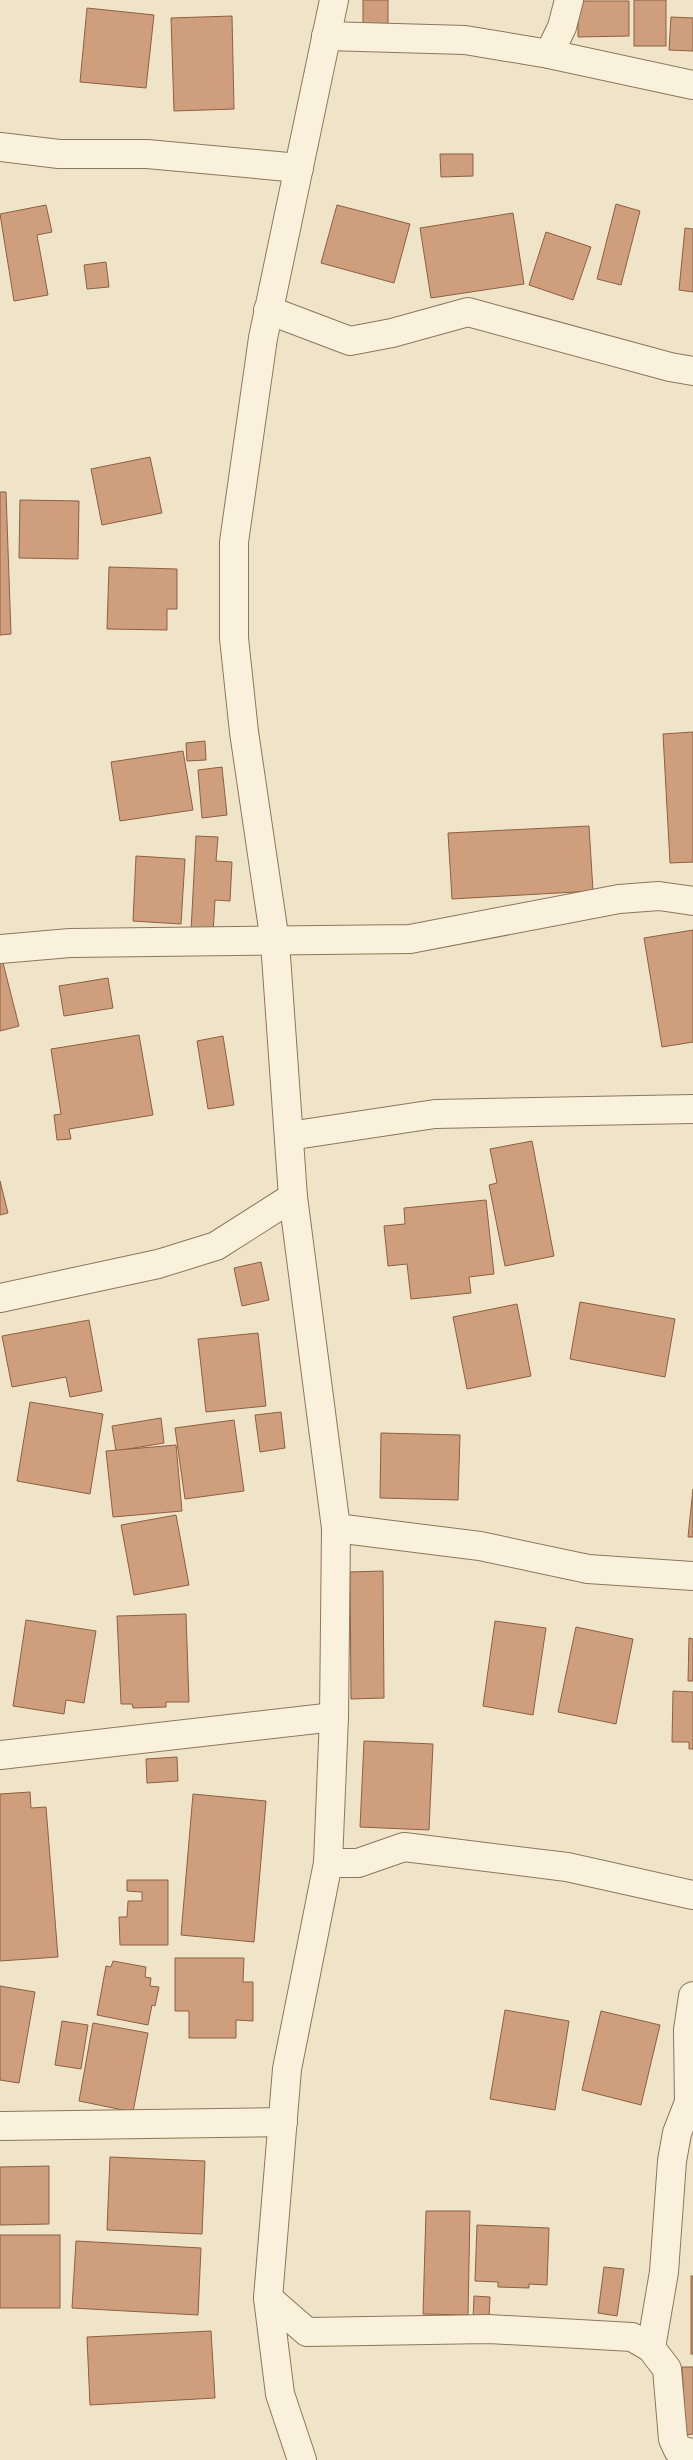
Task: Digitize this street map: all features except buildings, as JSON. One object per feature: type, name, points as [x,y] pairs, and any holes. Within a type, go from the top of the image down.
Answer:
[{"type":"street","points":[[302,2460],[280,2394],[268,2298],[287,2069],[328,1863],[334,1717],[336,1528],[294,1197],[275,942],[244,732],[234,638],[234,542],[268,310],[334,0]]},
{"type":"street","points":[[550,54],[562,27],[569,0]]},
{"type":"street","points":[[326,36],[465,40],[550,54],[693,85]]},
{"type":"street","points":[[0,147],[60,154],[147,154],[299,168]]},
{"type":"street","points":[[268,310],[350,341],[392,333],[468,312],[670,367],[693,371]]},
{"type":"street","points":[[0,949],[70,943],[410,939],[619,899],[659,896],[693,901]]},
{"type":"street","points":[[289,1136],[435,1114],[693,1109]]},
{"type":"street","points":[[0,1298],[158,1264],[216,1246],[294,1197]]},
{"type":"street","points":[[336,1528],[480,1546],[588,1569],[693,1576]]},
{"type":"street","points":[[0,1755],[334,1717]]},
{"type":"street","points":[[328,1863],[358,1863],[404,1847],[567,1867],[693,1895]]},
{"type":"street","points":[[651,2348],[664,2272],[672,2161],[678,2133],[689,2102],[688,2030],[693,1996]]},
{"type":"street","points":[[0,2126],[283,2122]]},
{"type":"street","points":[[268,2298],[307,2332],[488,2329],[632,2338],[651,2348],[667,2369],[673,2439],[678,2450],[693,2453]]}]
